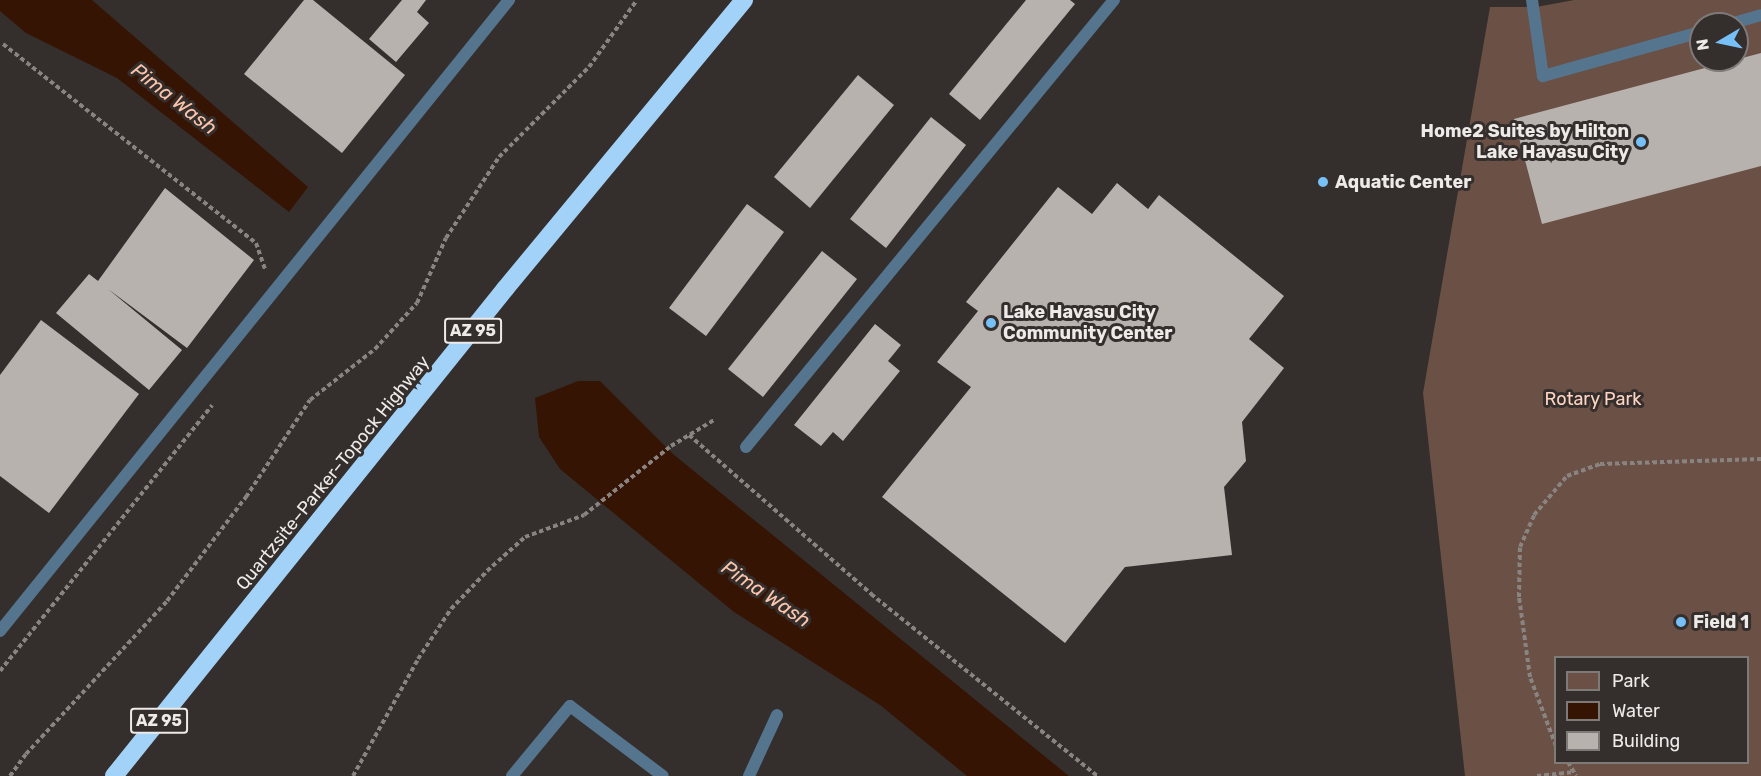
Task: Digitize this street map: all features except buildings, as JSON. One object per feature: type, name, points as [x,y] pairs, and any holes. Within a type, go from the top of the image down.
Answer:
[{"type":"highway","name":"Quartzsite–Parker–Topock Highway","points":[[114,776],[504,289],[744,0]]},
{"type":"lane","points":[[0,631],[509,0]]},
{"type":"lane","points":[[746,447],[1114,0]]},
{"type":"lane","points":[[1532,0],[1543,76],[1689,35]]},
{"type":"lane","points":[[512,776],[570,706],[663,776]]},
{"type":"lane","points":[[749,776],[777,716]]},
{"type":"path","points":[[10,776],[26,754],[167,601],[246,497],[310,400],[375,349],[417,303],[446,238],[499,157],[589,67],[637,0]]},
{"type":"path","points":[[3,44],[256,243],[265,270]]},
{"type":"path","points":[[0,671],[215,400]]},
{"type":"path","points":[[353,776],[418,659],[451,609],[525,537],[568,524],[595,507],[671,446],[714,420]]},
{"type":"path","points":[[689,435],[871,594],[1097,776]]},
{"type":"path","points":[[1554,741],[1530,677],[1519,597],[1520,547],[1534,515],[1567,476],[1600,464],[1761,459]]},
{"type":"path","points":[[1537,776],[1575,774]]},
{"type":"green space","name":"Rotary Park","points":[[1574,0],[1761,0],[1761,776],[1465,776],[1423,393],[1490,7],[1536,7]]},
{"type":"water","name":"Pima Wash","points":[[0,0],[92,0],[308,187],[289,212],[117,78],[26,33],[0,11]]},
{"type":"water","name":"Pima Wash","points":[[578,381],[600,381],[673,454],[1069,776],[967,776],[880,705],[734,612],[560,469],[539,437],[535,398]]},
{"type":"place","name":"Home2 Suites by Hilton Lake Havasu City","points":[[1641,142]]},
{"type":"place","name":"Aquatic Center","points":[[1323,182]]},
{"type":"place","name":"Lake Havasu City Community Center","points":[[991,323]]},
{"type":"place","name":"Field 1","points":[[1681,622]]}]
